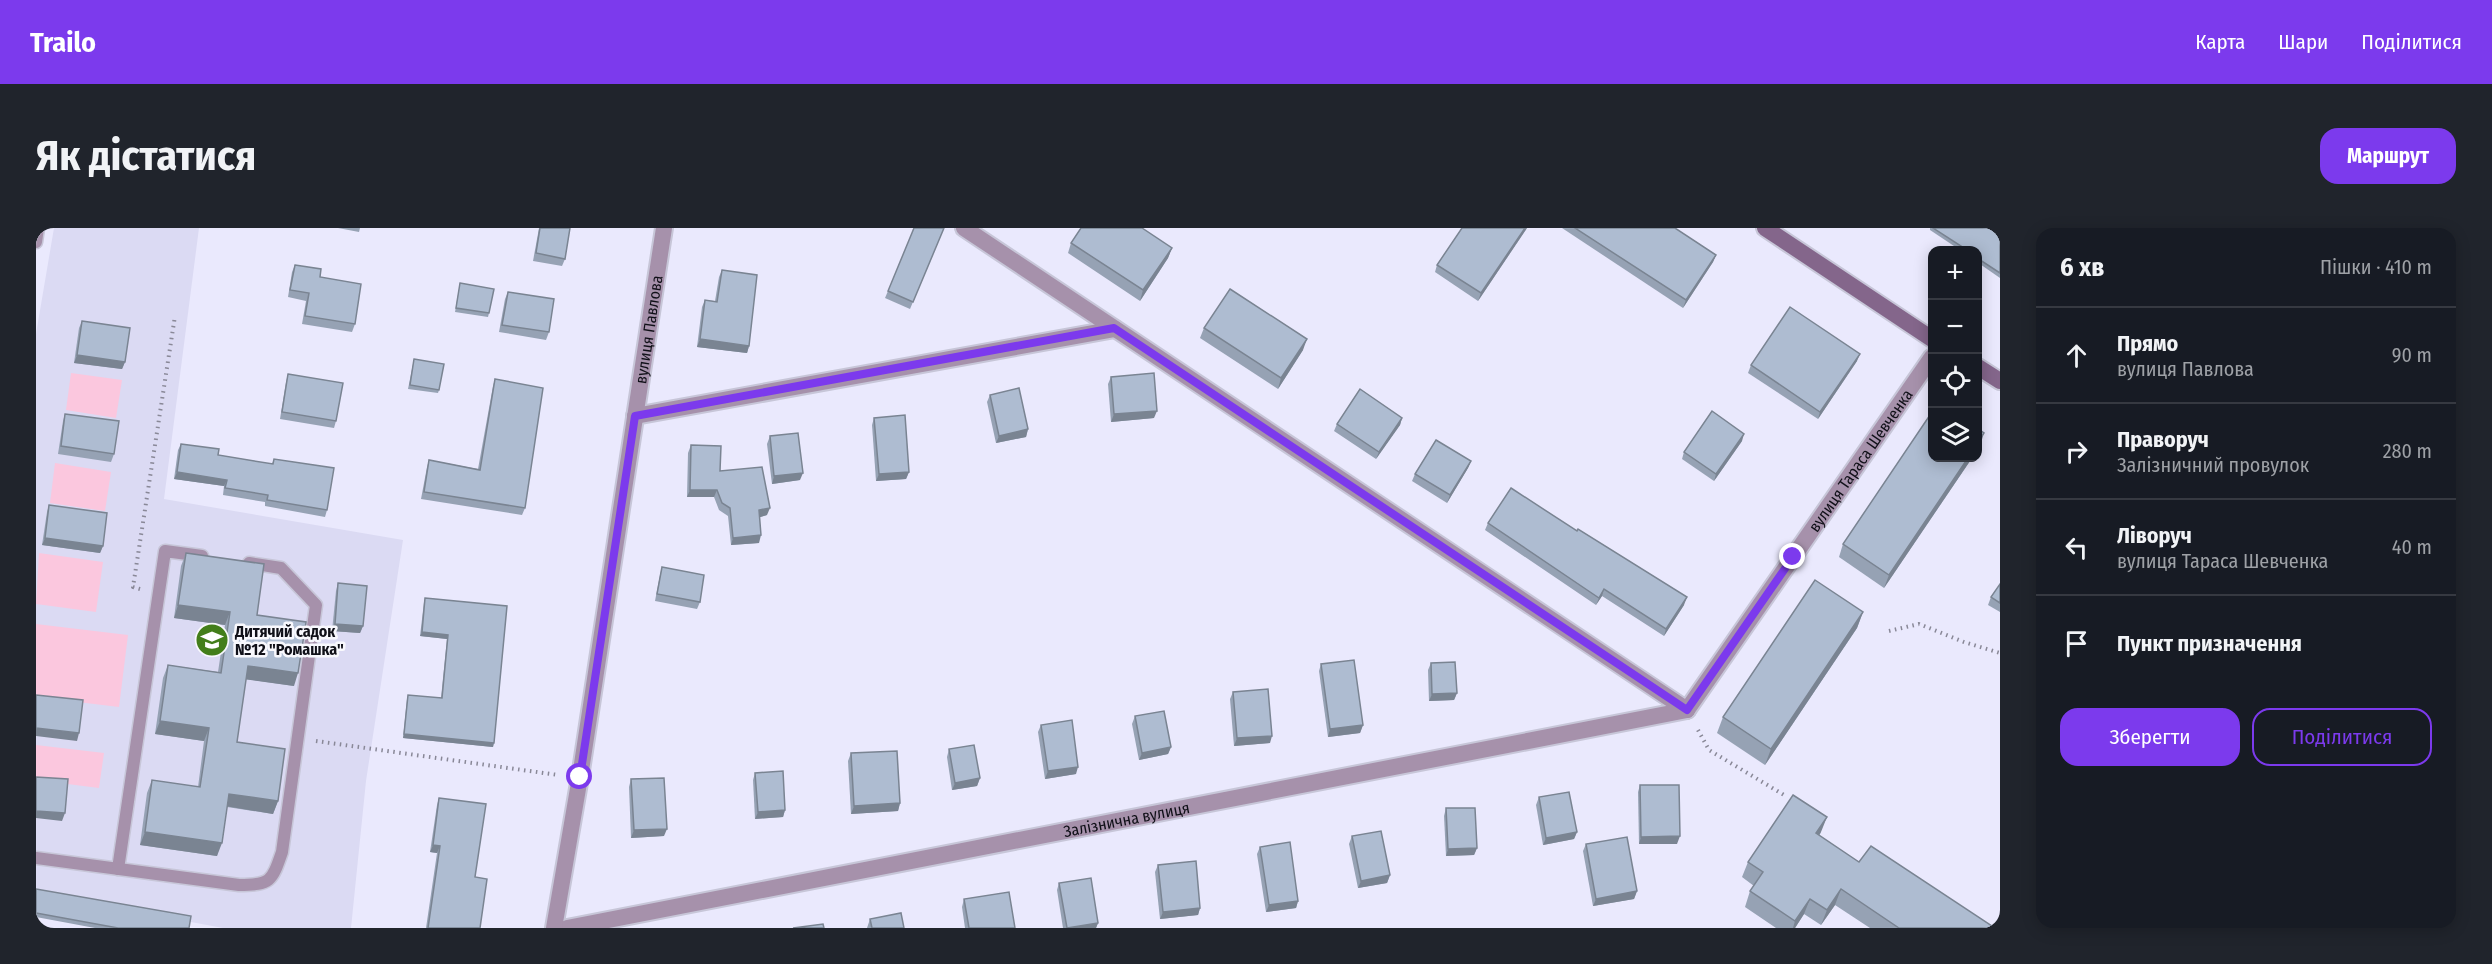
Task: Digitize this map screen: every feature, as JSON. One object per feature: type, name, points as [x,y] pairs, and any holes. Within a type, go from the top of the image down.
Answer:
[{"type":"main road","points":[[1765,228],[1928,336]]},
{"type":"main road","points":[[1982,370],[2000,381]]},
{"type":"street","name":"вулиця Павлова","points":[[554,928],[580,777],[664,228]]},
{"type":"street","points":[[964,228],[1687,710]]},
{"type":"street","points":[[635,416],[1114,328]]},
{"type":"street","name":"вулиця Тараса Шевченка","points":[[1687,710],[1928,363]]},
{"type":"street","name":"Залізнична вулиця","points":[[567,928],[1687,710]]},
{"type":"lane","points":[[36,242],[39,228]]},
{"type":"lane","points":[[118,868],[165,550],[211,558]]},
{"type":"lane","points":[[36,858],[239,885],[260,885],[274,876],[282,852],[316,605],[281,568],[234,561]]},
{"type":"path","points":[[159,592],[133,587],[175,316]]},
{"type":"path","points":[[1889,632],[1919,624],[2000,653]]},
{"type":"path","points":[[1687,710],[1709,750],[1784,795]]},
{"type":"path","points":[[298,739],[580,777]]},
{"type":"shaded area","name":"Дитячий садок №12 \"Ромашка\"","points":[[54,228],[199,228],[164,499],[403,540],[366,781],[351,928],[223,928],[36,893],[36,334]]},
{"type":"shaded area","points":[[71,373],[122,380],[116,418],[66,410]]},
{"type":"shaded area","points":[[55,463],[111,472],[105,511],[50,503]]},
{"type":"shaded area","points":[[39,553],[103,562],[96,612],[36,604]]},
{"type":"shaded area","points":[[36,624],[128,635],[119,707],[36,697]]},
{"type":"shaded area","points":[[36,745],[104,753],[99,788],[36,780]]},
{"type":"building","points":[[540,228],[570,228],[565,259],[536,253]]},
{"type":"building","points":[[914,228],[944,228],[913,302],[888,291]]},
{"type":"building","points":[[1081,228],[1142,228],[1172,248],[1143,290],[1071,243]]},
{"type":"building","points":[[1462,228],[1525,228],[1481,293],[1437,265]]},
{"type":"building","points":[[1575,228],[1675,228],[1716,255],[1686,300]]},
{"type":"building","points":[[1933,228],[2000,228],[2000,273],[1982,261],[1982,246],[1961,246]]},
{"type":"building","points":[[295,265],[321,269],[320,277],[361,284],[355,324],[305,316],[309,293],[290,290]]},
{"type":"building","points":[[722,270],[757,275],[749,346],[700,339],[705,300],[717,302]]},
{"type":"building","points":[[460,283],[494,289],[489,313],[456,308]]},
{"type":"building","points":[[1230,289],[1307,339],[1281,378],[1204,328]]},
{"type":"building","points":[[508,292],[554,299],[549,332],[502,325]]},
{"type":"building","points":[[1790,307],[1860,354],[1820,412],[1751,365]]},
{"type":"building","points":[[82,321],[130,328],[125,362],[77,355]]},
{"type":"building","points":[[414,359],[444,364],[439,390],[410,385]]},
{"type":"building","points":[[1154,373],[1157,411],[1114,414],[1111,377]]},
{"type":"building","points":[[288,374],[343,383],[336,421],[282,412]]},
{"type":"building","points":[[495,379],[543,388],[525,508],[424,492],[429,460],[480,470]]},
{"type":"building","points":[[1019,388],[1028,429],[999,436],[990,395]]},
{"type":"building","points":[[1360,389],[1402,418],[1379,452],[1337,424]]},
{"type":"building","points":[[1712,411],[1744,434],[1716,474],[1684,452]]},
{"type":"building","points":[[65,414],[119,421],[114,454],[61,446]]},
{"type":"building","points":[[905,415],[909,472],[879,474],[874,418]]},
{"type":"building","points":[[1928,418],[1928,462],[1965,462],[1889,575],[1843,544]]},
{"type":"building","points":[[798,433],[803,473],[774,476],[770,436]]},
{"type":"building","points":[[1436,440],[1471,461],[1450,495],[1415,474]]},
{"type":"building","points":[[181,444],[219,449],[218,455],[273,464],[274,459],[334,468],[327,510],[267,500],[268,495],[225,488],[227,480],[177,472]]},
{"type":"building","points":[[691,445],[721,446],[720,471],[762,467],[770,508],[759,510],[761,535],[733,538],[730,508],[722,503],[717,490],[690,490]]},
{"type":"building","points":[[1511,488],[1577,531],[1578,529],[1687,597],[1666,629],[1604,589],[1599,598],[1488,523]]},
{"type":"building","points":[[49,505],[107,513],[103,546],[45,538]]},
{"type":"building","points":[[186,553],[264,564],[257,615],[306,622],[298,673],[248,666],[237,742],[285,749],[278,801],[229,794],[222,843],[145,832],[152,780],[200,787],[209,728],[160,721],[168,665],[221,673],[230,612],[178,605]]},
{"type":"building","points":[[662,567],[704,575],[700,602],[657,594]]},
{"type":"building","points":[[1815,580],[1863,612],[1771,749],[1723,717]]},
{"type":"building","points":[[338,583],[367,586],[363,626],[335,624]]},
{"type":"building","points":[[2000,584],[2000,603],[1991,597]]},
{"type":"building","points":[[425,598],[507,606],[494,743],[404,734],[408,695],[442,698],[448,635],[422,632]]},
{"type":"building","points":[[1354,660],[1363,725],[1330,729],[1321,664]]},
{"type":"building","points":[[1455,662],[1457,693],[1432,694],[1431,663]]},
{"type":"building","points":[[1268,689],[1272,736],[1237,738],[1233,692]]},
{"type":"building","points":[[36,695],[83,700],[79,733],[36,728]]},
{"type":"building","points":[[1164,711],[1171,747],[1142,753],[1135,716]]},
{"type":"building","points":[[1072,720],[1078,767],[1048,771],[1041,725]]},
{"type":"building","points":[[974,745],[980,778],[955,783],[949,749]]},
{"type":"building","points":[[897,751],[900,803],[854,806],[851,753]]},
{"type":"building","points":[[783,771],[785,810],[758,812],[755,773]]},
{"type":"building","points":[[36,777],[68,779],[65,813],[36,811]]},
{"type":"building","points":[[664,778],[667,829],[634,830],[631,779]]},
{"type":"building","points":[[1640,785],[1679,785],[1680,836],[1641,837]]},
{"type":"building","points":[[1569,792],[1577,832],[1546,838],[1539,797]]},
{"type":"building","points":[[1793,795],[1827,817],[1816,833],[1859,862],[1871,846],[1995,928],[1899,928],[1841,889],[1827,910],[1810,899],[1795,921],[1750,891],[1763,872],[1748,862]]},
{"type":"building","points":[[439,798],[486,804],[475,877],[487,879],[480,928],[428,928],[440,846],[433,845]]},
{"type":"building","points":[[1446,808],[1475,808],[1477,848],[1448,849]]},
{"type":"building","points":[[1381,831],[1390,875],[1361,881],[1352,836]]},
{"type":"building","points":[[1627,837],[1637,891],[1596,899],[1586,844]]},
{"type":"building","points":[[1290,842],[1298,901],[1269,905],[1260,847]]},
{"type":"building","points":[[1196,861],[1200,908],[1163,912],[1158,865]]},
{"type":"building","points":[[1091,878],[1098,923],[1067,928],[1059,883]]},
{"type":"building","points":[[36,889],[191,916],[189,928],[118,928],[36,913]]},
{"type":"building","points":[[1009,892],[1015,928],[969,928],[964,899]]},
{"type":"building","points":[[901,913],[904,928],[872,928],[870,919]]},
{"type":"building","points":[[823,924],[824,928],[793,928]]},
{"type":"place","name":"Дитячий садок №12 \"Ромашка\"","points":[[212,640]]},
{"type":"route","points":[[580,777],[635,416],[1114,328],[1687,710],[1793,557]]}]
